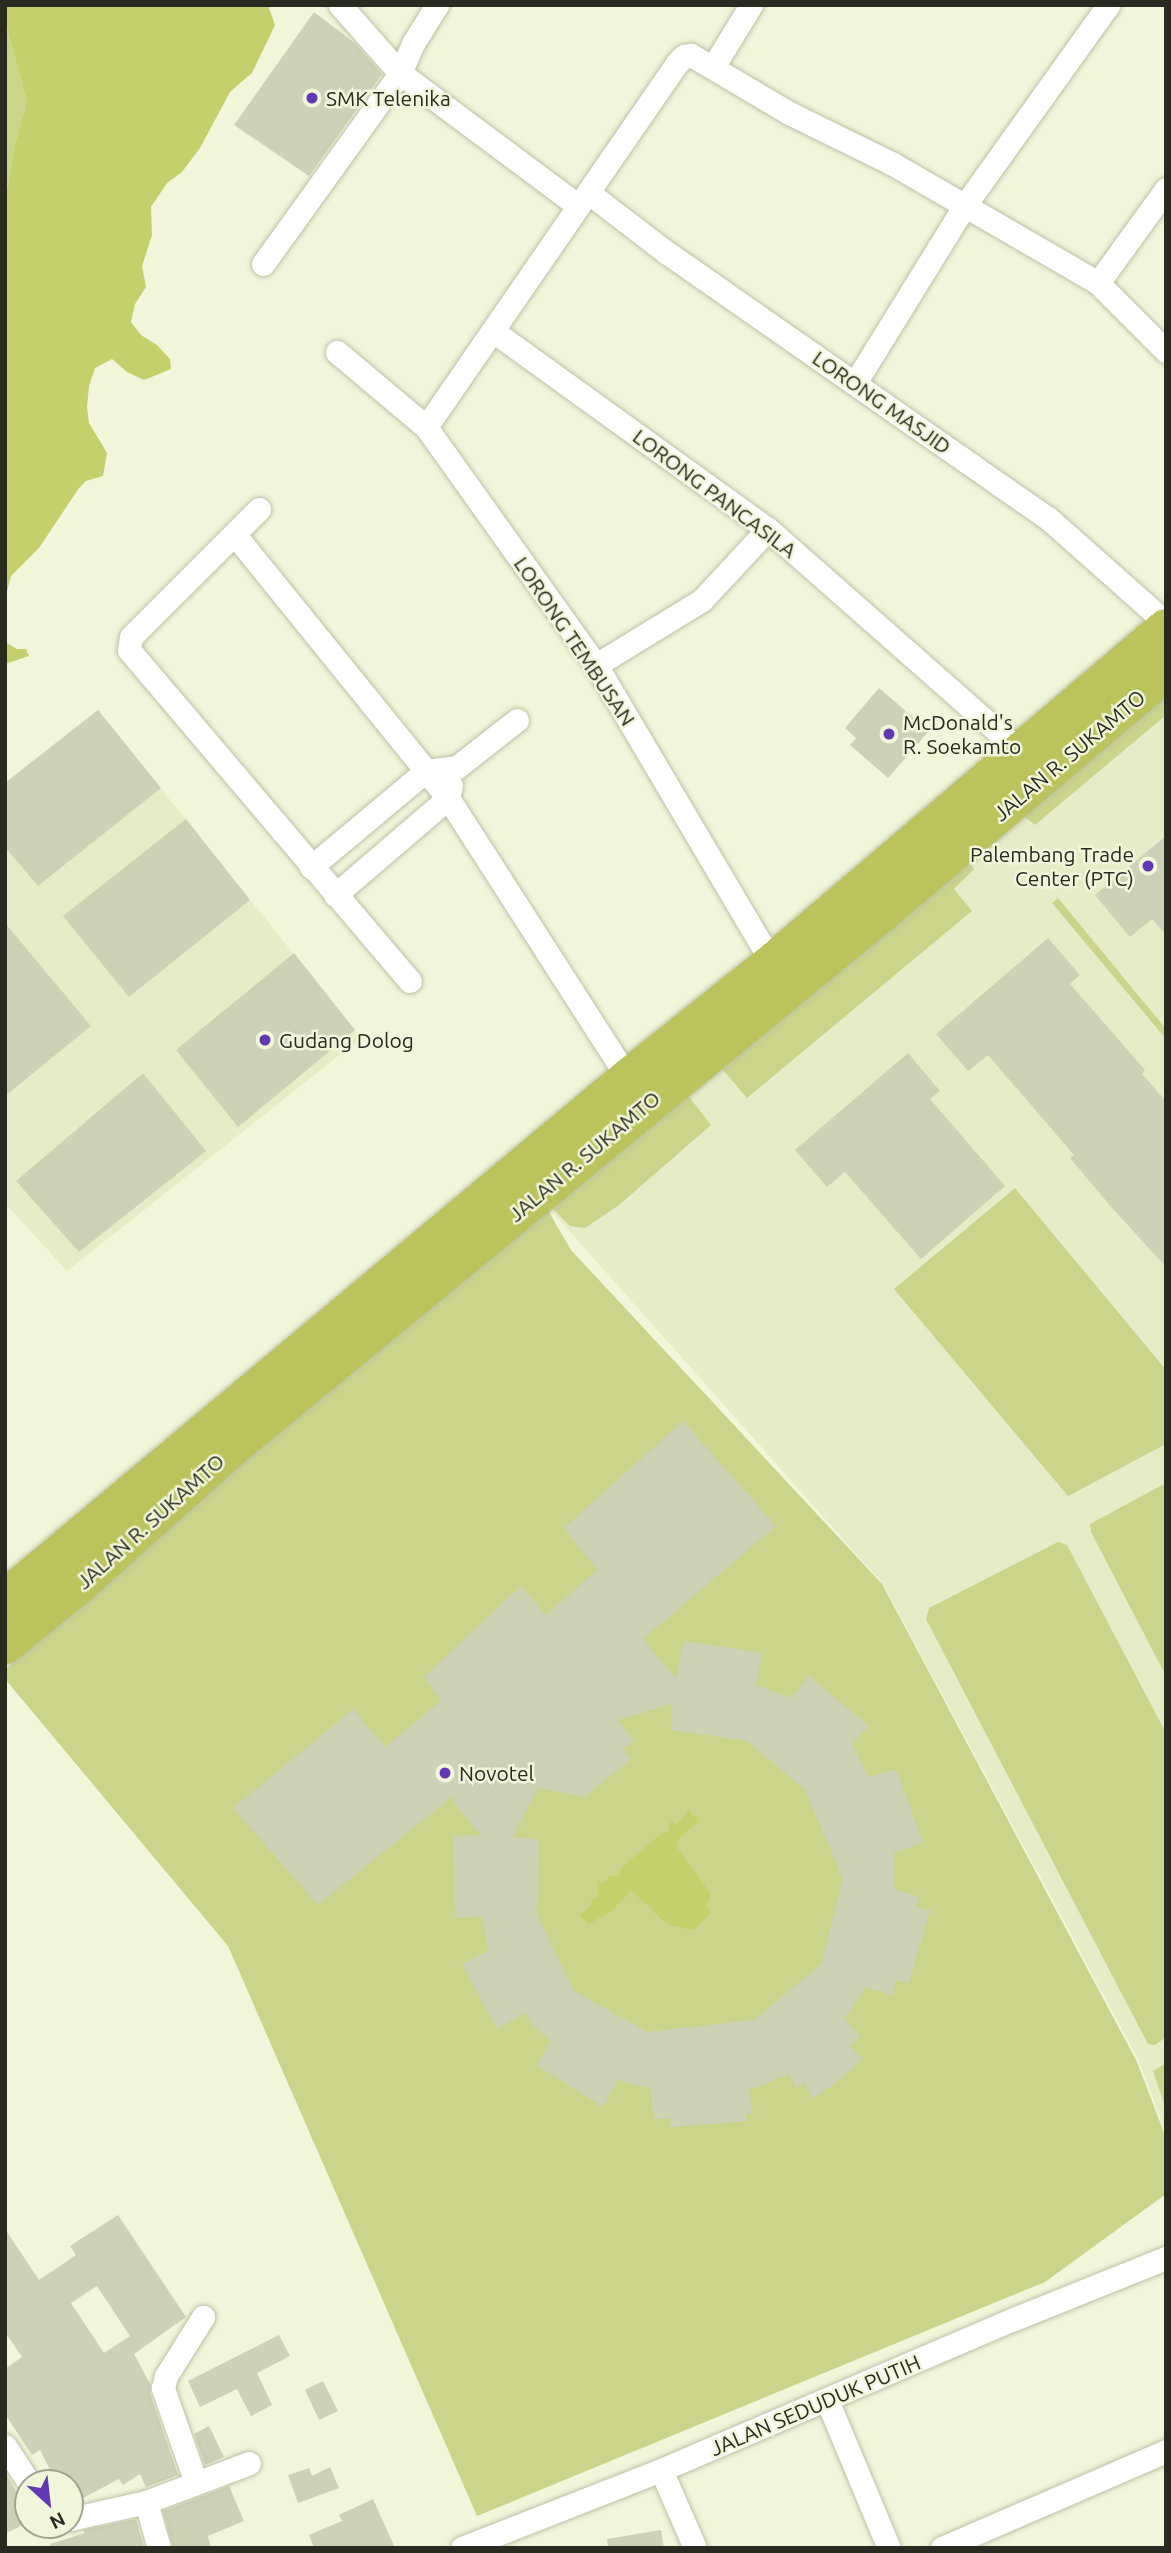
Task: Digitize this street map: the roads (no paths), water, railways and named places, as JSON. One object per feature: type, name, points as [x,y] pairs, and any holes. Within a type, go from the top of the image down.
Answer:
[{"type":"highway","name":"JALAN R. SUKAMTO","points":[[5,1599],[628,1078],[772,963],[1166,625]]},
{"type":"highway","name":"JALAN R. SUKAMTO","points":[[5,1645],[80,1584],[265,1420],[892,904],[1166,672]]},
{"type":"street","name":"LORONG MASJID","points":[[340,5],[400,74],[583,199],[666,252],[1049,519],[1166,625]]},
{"type":"street","points":[[263,264],[400,74],[414,42],[437,5]]},
{"type":"street","points":[[713,67],[751,5]]},
{"type":"street","points":[[855,383],[965,205],[1108,5]]},
{"type":"street","points":[[426,427],[684,56],[691,55],[789,113],[893,164],[1098,283],[1166,351]]},
{"type":"street","points":[[1098,283],[1166,189]]},
{"type":"street","name":"LORONG PANCASILA","points":[[493,331],[768,529],[1021,752]]},
{"type":"street","name":"LORONG TEMBUSAN","points":[[337,352],[426,427],[596,665],[772,963]]},
{"type":"street","points":[[259,509],[131,637],[129,650],[410,981]]},
{"type":"street","points":[[596,665],[702,600],[768,529]]},
{"type":"street","points":[[234,535],[448,798],[628,1078]]},
{"type":"street","points":[[311,867],[426,771],[457,767],[517,720]]},
{"type":"street","points":[[335,895],[448,798],[457,767]]},
{"type":"street","name":"JALAN SEDUDUK PUTIH","points":[[462,2548],[660,2470],[1014,2319],[1164,2265]]},
{"type":"street","points":[[196,2483],[163,2388],[166,2376],[203,2318]]},
{"type":"street","points":[[827,2400],[889,2548]]},
{"type":"street","points":[[5,2446],[20,2469]]},
{"type":"street","points":[[942,2548],[1166,2451]]},
{"type":"street","points":[[84,2516],[146,2502],[249,2463]]},
{"type":"street","points":[[660,2470],[695,2548]]},
{"type":"street","points":[[146,2502],[159,2548]]},
{"type":"place","name":"SMK Telenika","points":[[312,98]]},
{"type":"place","name":"McDonald's R. Soekamto","points":[[889,734]]},
{"type":"place","name":"Palembang Trade Center (PTC)","points":[[1148,866]]},
{"type":"place","name":"Gudang Dolog","points":[[265,1040]]},
{"type":"place","name":"Novotel","points":[[445,1773]]}]
